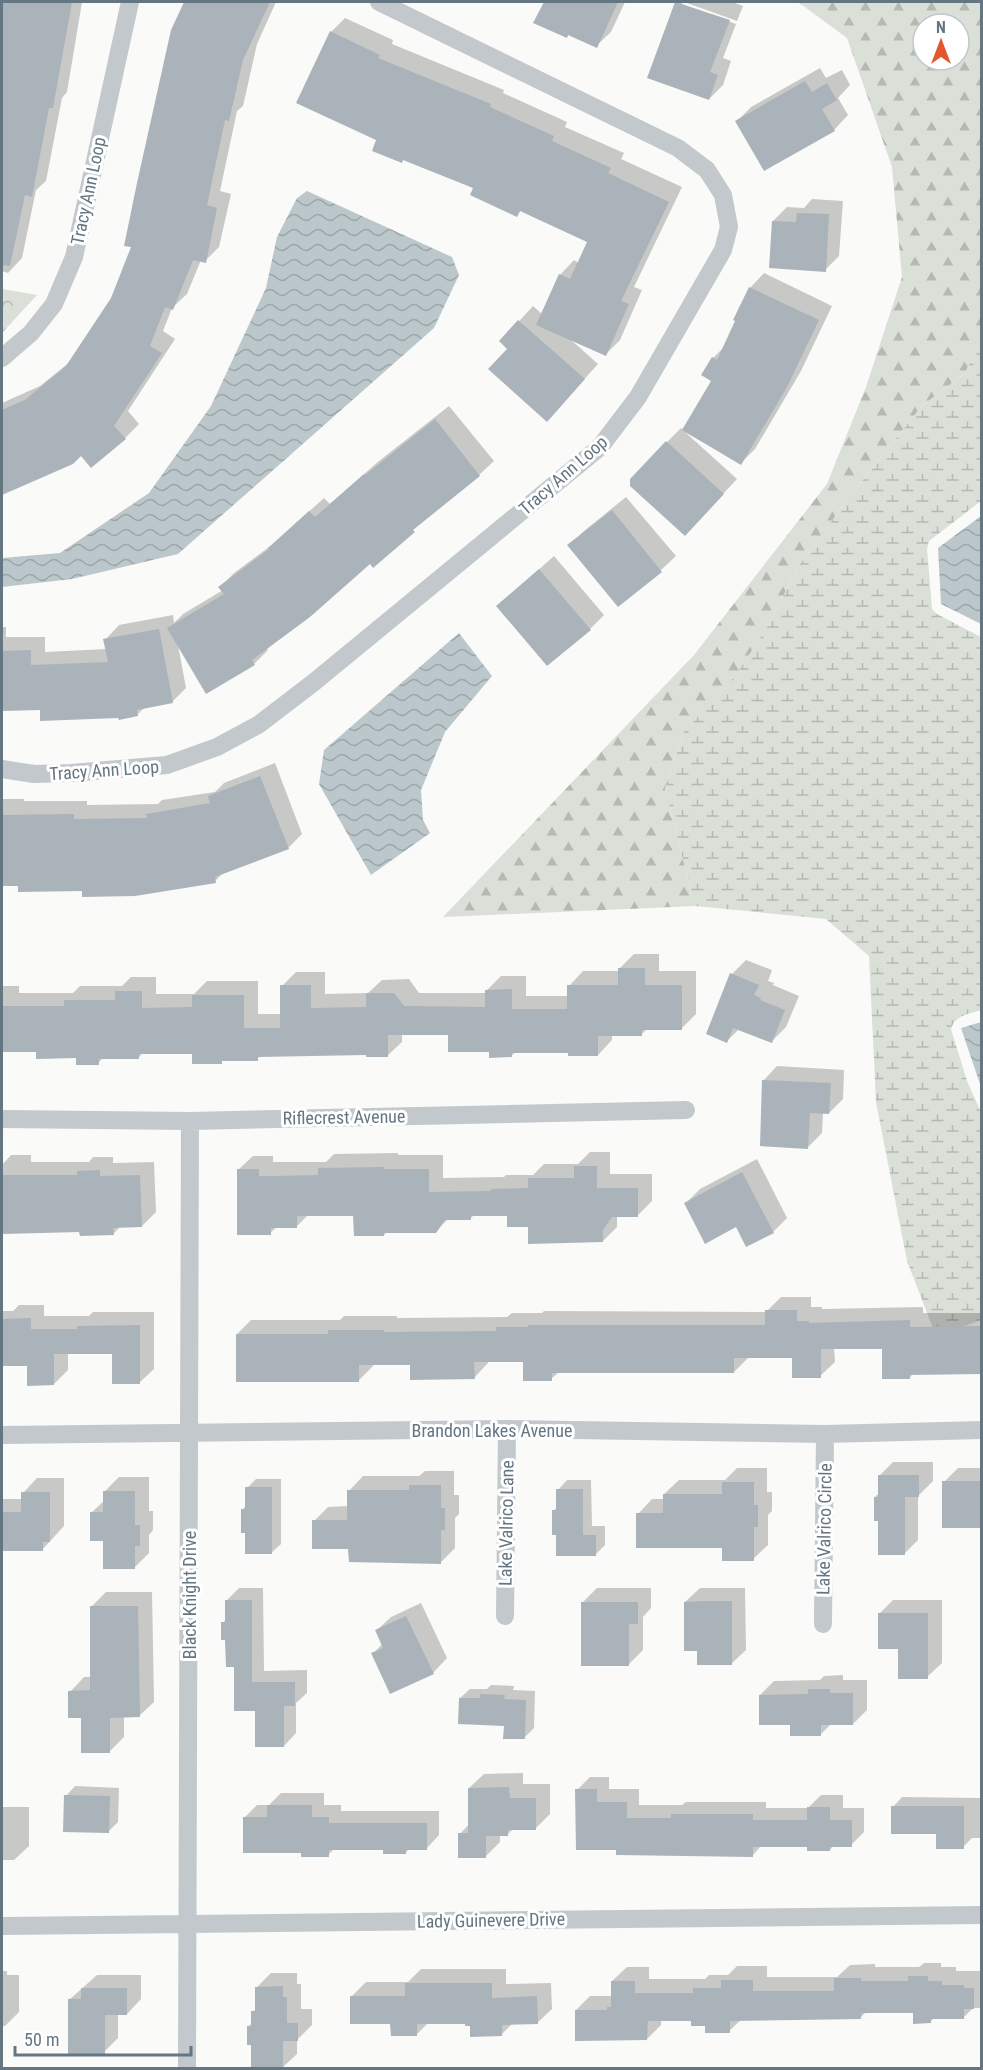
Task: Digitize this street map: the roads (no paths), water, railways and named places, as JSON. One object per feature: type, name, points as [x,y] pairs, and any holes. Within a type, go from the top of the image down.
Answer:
[{"type":"street","name":"Tracy Ann Loop","points":[[2,358],[31,333],[54,304],[74,257],[130,2]]},
{"type":"street","name":"Tracy Ann Loop","points":[[2,769],[34,774],[167,765],[217,747],[258,725],[313,683],[600,447],[638,397],[723,250],[729,227],[723,195],[707,170],[678,148],[379,2]]},
{"type":"street","name":"Riflecrest Avenue","points":[[2,1119],[190,1121],[686,1110]]},
{"type":"street","name":"Black Knight Drive","points":[[187,2068],[190,1121]]},
{"type":"street","name":"Brandon Lakes Avenue","points":[[2,1435],[507,1429],[825,1434],[981,1430]]},
{"type":"street","name":"Lake Valrico Lane","points":[[505,1616],[507,1429]]},
{"type":"street","name":"Lake Valrico Circle","points":[[823,1623],[825,1434]]},
{"type":"street","name":"Lady Guinevere Drive","points":[[2,1926],[981,1916]]},
{"type":"water","points":[[307,191],[452,257],[459,275],[434,328],[178,554],[72,579],[2,587],[2,558],[60,553],[149,493],[211,406],[266,288],[277,237],[297,198]]},
{"type":"water","points":[[981,516],[981,624],[941,604],[938,548]]},
{"type":"water","points":[[459,633],[492,676],[445,732],[421,790],[423,820],[430,833],[371,875],[319,784],[324,750]]},
{"type":"water","points":[[982,1022],[981,1087],[961,1028]]}]
